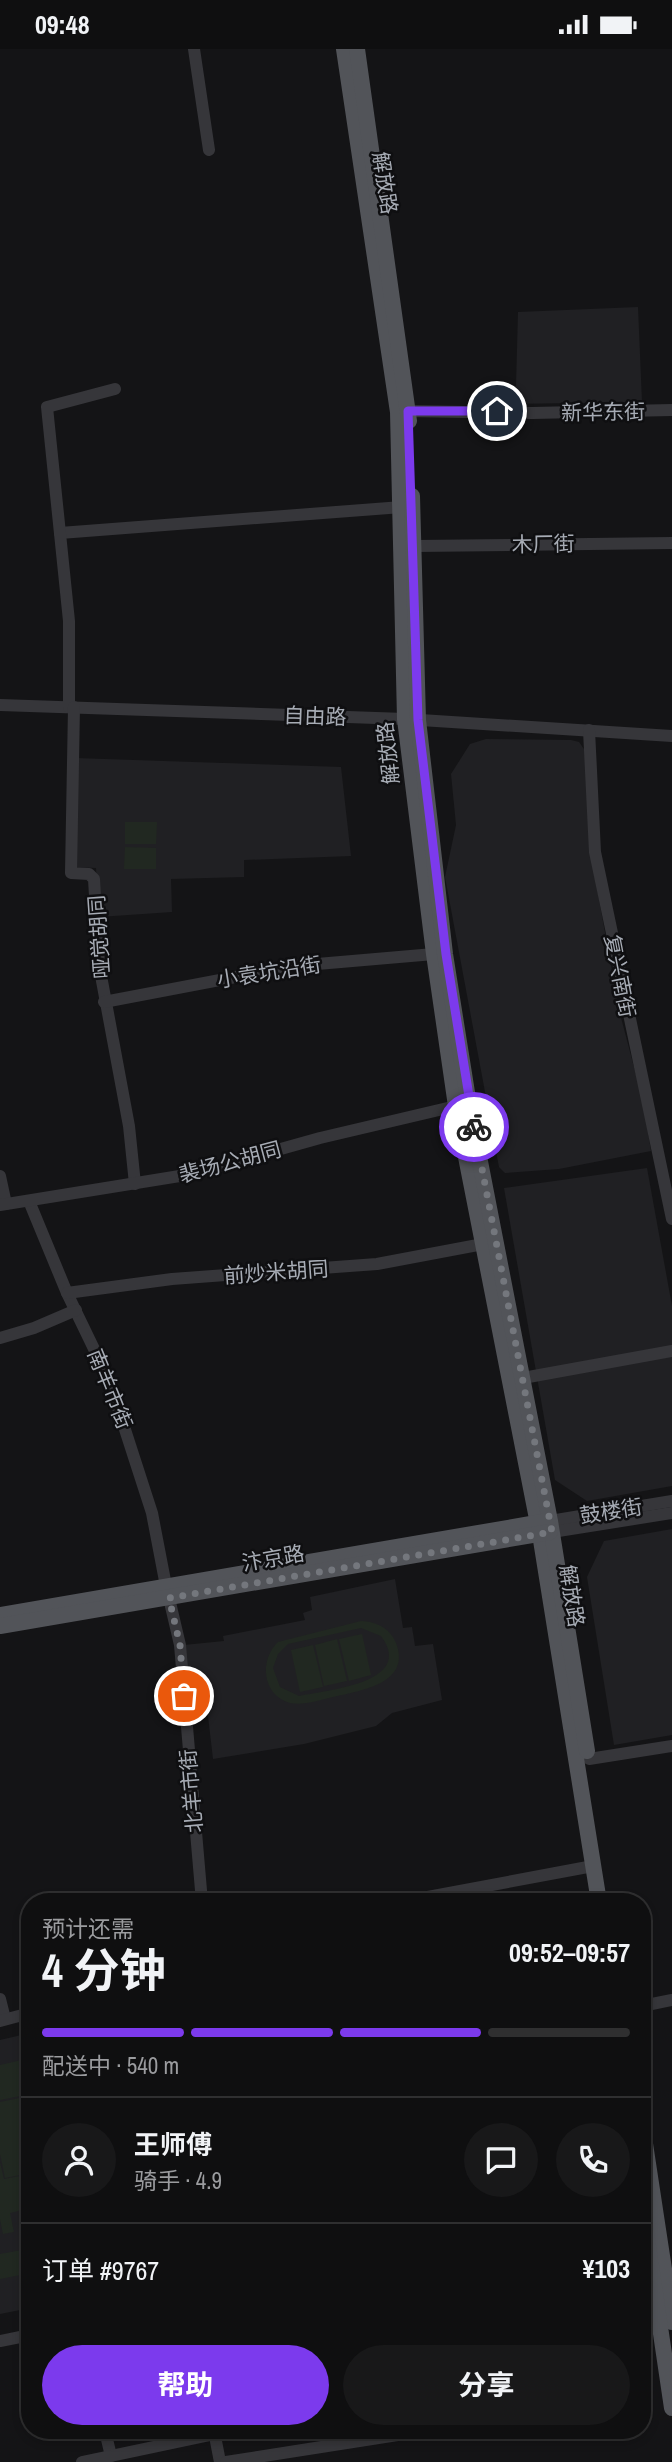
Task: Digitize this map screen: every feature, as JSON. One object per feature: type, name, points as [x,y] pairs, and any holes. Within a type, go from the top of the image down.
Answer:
[{"type":"main road","name":"解放路","points":[[344,49],[395,388],[411,720],[434,954],[456,1106],[483,1244],[545,1527],[589,1759],[608,1893]]},
{"type":"main road","name":"解放路","points":[[356,49],[408,411],[415,546],[411,720],[469,1105],[523,1378],[598,1893]]},
{"type":"main road","name":"汴京路","points":[[0,1626],[168,1592],[545,1527]]},
{"type":"main road","name":"汴京路","points":[[0,1615],[168,1592]]},
{"type":"main road","points":[[651,2198],[666,2322],[672,2408]]},
{"type":"main road","points":[[651,2249],[666,2322]]},
{"type":"street","points":[[194,49],[209,150]]},
{"type":"street","points":[[71,707],[69,621],[47,407],[115,389]]},
{"type":"street","name":"新华东街","points":[[408,411],[672,410]]},
{"type":"street","points":[[60,533],[402,507]]},
{"type":"street","name":"木厂街","points":[[415,546],[672,543]]},
{"type":"street","name":"自由路","points":[[0,705],[411,720],[672,736]]},
{"type":"street","name":"哑觉胡同","points":[[71,707],[71,873],[89,874],[94,879],[104,1002],[129,1126],[135,1184]]},
{"type":"street","name":"复兴南街","points":[[589,730],[595,852],[626,1009],[668,1173],[672,1219]]},
{"type":"street","name":"小袁坑沿街","points":[[104,1002],[294,966],[434,954]]},
{"type":"street","name":"裴场公胡同","points":[[3,1205],[192,1174],[320,1138],[456,1106]]},
{"type":"street","points":[[0,1176],[3,1205]]},
{"type":"street","name":"南羊市街","points":[[29,1201],[67,1293],[109,1380],[142,1477],[168,1592]]},
{"type":"street","name":"前炒米胡同","points":[[67,1293],[172,1279],[377,1264],[483,1244]]},
{"type":"street","points":[[0,1338],[34,1328],[76,1310]]},
{"type":"street","points":[[523,1378],[672,1351]]},
{"type":"street","name":"鼓楼街","points":[[545,1527],[672,1501]]},
{"type":"street","name":"鼓楼街","points":[[545,1527],[672,1513]]},
{"type":"street","name":"北羊市街","points":[[168,1592],[180,1645],[201,1893]]},
{"type":"street","points":[[589,1759],[672,1747]]},
{"type":"street","points":[[449,1893],[593,1866]]},
{"type":"street","points":[[0,1999],[2,2020],[21,2015]]},
{"type":"street","points":[[651,2004],[672,2000]]},
{"type":"street","points":[[0,2341],[21,2337]]},
{"type":"street","points":[[108,2439],[111,2456]]},
{"type":"street","points":[[82,2462],[188,2439]]},
{"type":"street","points":[[216,2439],[220,2462]]},
{"type":"street","points":[[226,2462],[372,2439]]},
{"type":"shaded area","points":[[638,307],[642,402],[508,404],[508,387],[516,386],[518,312]]},
{"type":"shaded area","points":[[486,739],[571,740],[579,742],[586,752],[591,855],[619,1010],[643,1101],[651,1151],[559,1169],[505,1173],[499,1167],[445,877],[456,825],[451,774],[470,744]]},
{"type":"shaded area","points":[[75,758],[341,767],[351,856],[244,860],[244,877],[171,879],[172,912],[99,917],[96,868],[73,867]]},
{"type":"shaded area","points":[[125,822],[157,822],[156,844],[125,844]]},
{"type":"shaded area","points":[[125,847],[156,848],[156,869],[124,869]]},
{"type":"shaded area","points":[[647,1168],[672,1306],[672,1486],[587,1501],[555,1480],[504,1188]]},
{"type":"shaded area","points":[[672,1529],[672,1735],[614,1745],[587,1577],[604,1541]]},
{"type":"shaded area","points":[[395,1579],[403,1628],[412,1627],[415,1646],[433,1644],[442,1700],[392,1713],[376,1726],[304,1744],[213,1759],[208,1716],[190,1718],[184,1645],[224,1641],[223,1636],[305,1620],[303,1613],[312,1610],[310,1597]]},
{"type":"shaded area","points":[[361,1621],[378,1624],[390,1633],[396,1643],[399,1657],[397,1668],[390,1677],[369,1688],[295,1704],[274,1693],[266,1676],[268,1658],[278,1642]],"holes":[[[361,1628],[381,1636],[389,1652],[387,1664],[378,1674],[346,1687],[299,1696],[280,1687],[273,1668],[278,1654],[288,1644]]]},
{"type":"shaded area","points":[[362,1634],[371,1675],[349,1681],[339,1639]]},
{"type":"shaded area","points":[[337,1639],[347,1681],[324,1686],[315,1645]]},
{"type":"shaded area","points":[[313,1645],[323,1687],[300,1692],[291,1650]]},
{"type":"shaded area","points":[[21,2035],[21,2310],[0,2314],[0,2040]]},
{"type":"shaded area","points":[[21,2060],[21,2096],[0,2100],[0,2065]]},
{"type":"shaded area","points":[[21,2098],[21,2175],[5,2178],[0,2154],[0,2102]]},
{"type":"shaded area","points":[[0,2162],[4,2179],[21,2176],[21,2210],[10,2213],[14,2232],[3,2234],[0,2219]]},
{"type":"shaded area","points":[[21,2250],[21,2275],[0,2279],[0,2254]]},
{"type":"way so far","points":[[184,1696],[180,1645],[169,1598],[552,1532],[474,1127]]},
{"type":"route","points":[[474,1127],[446,954],[418,720],[415,546],[408,411],[497,411]]}]
